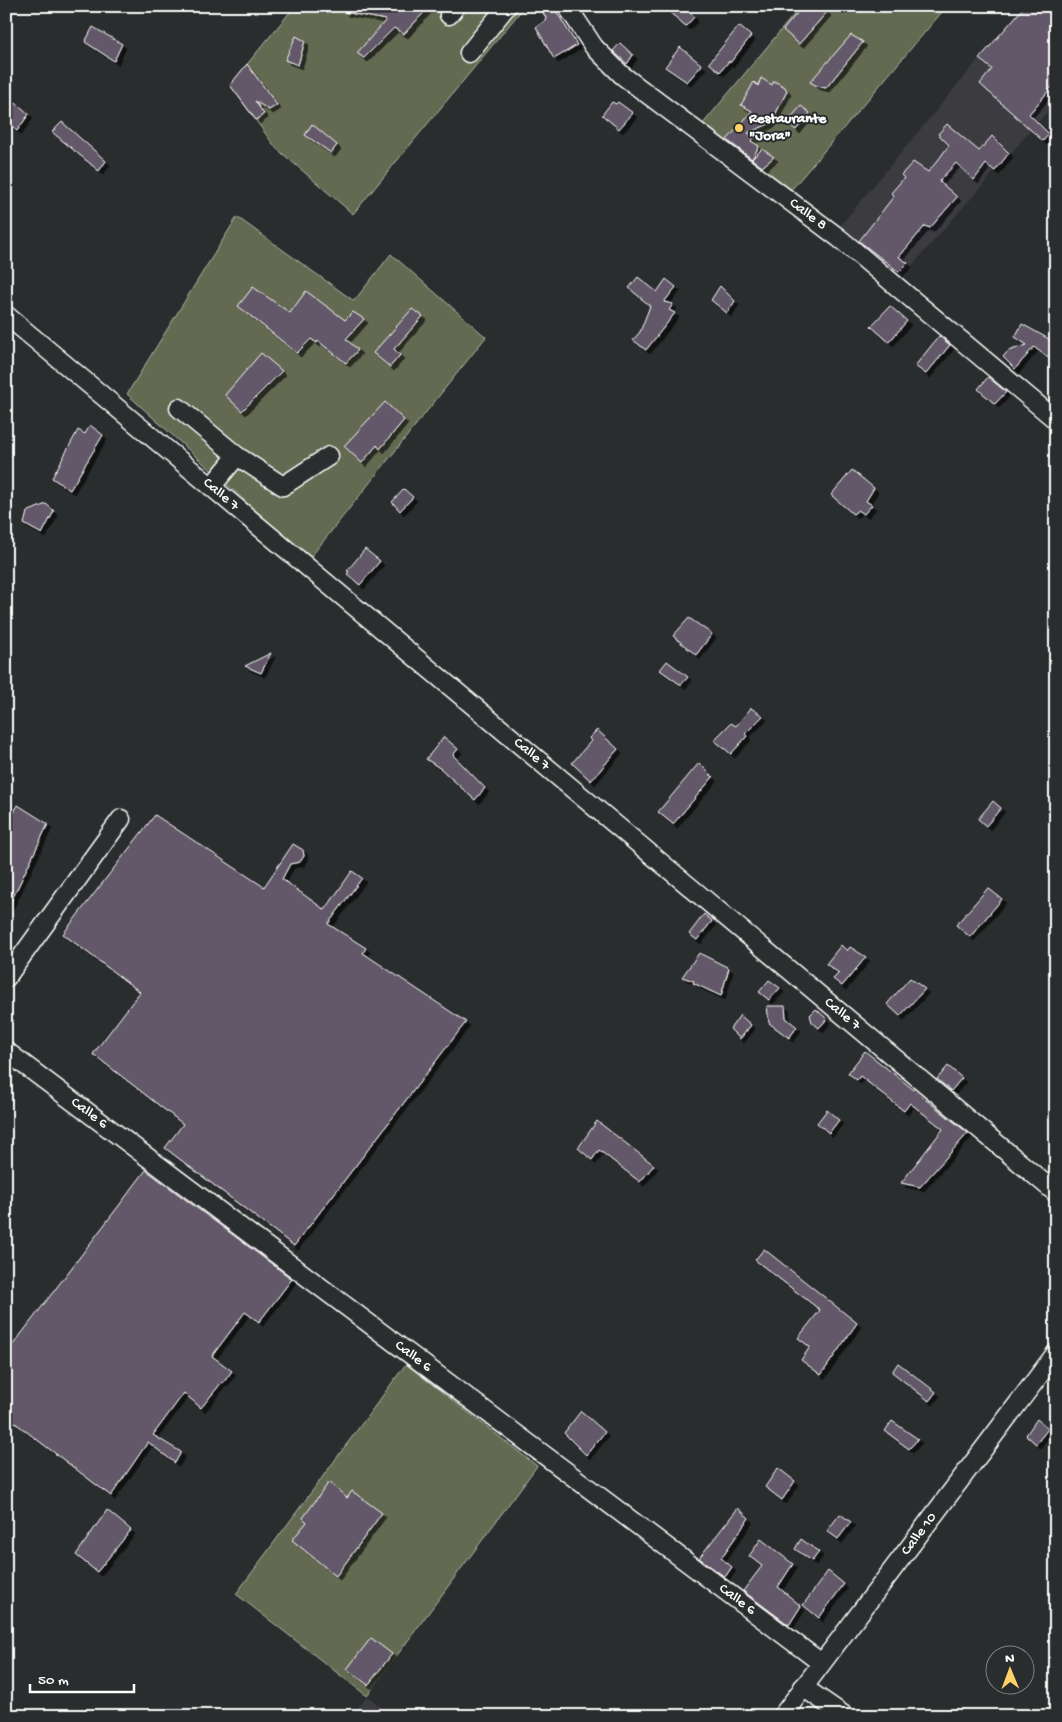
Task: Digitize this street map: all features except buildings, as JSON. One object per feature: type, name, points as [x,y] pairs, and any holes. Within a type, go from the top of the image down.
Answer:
[{"type":"street","points":[[469,53],[507,6]]},
{"type":"street","name":"Calle 8","points":[[567,6],[594,47],[622,75],[839,238],[1056,420]]},
{"type":"street","name":"Calle 7","points":[[6,315],[1056,1194]]},
{"type":"street","points":[[179,408],[237,456],[283,486],[329,456]]},
{"type":"street","points":[[212,486],[237,456]]},
{"type":"street","points":[[6,978],[121,819]]},
{"type":"street","name":"Calle 6","points":[[6,1051],[820,1662]]},
{"type":"street","name":"Calle 10","points":[[782,1716],[820,1662],[1056,1353]]},
{"type":"street","points":[[803,1687],[844,1716]]},
{"type":"shaded area","points":[[1023,6],[1046,6],[1056,14],[1056,102],[902,277],[839,227]]},
{"type":"shaded area","points":[[367,1696],[393,1716],[352,1716]]},
{"type":"green space","points":[[295,6],[525,6],[353,214],[276,148],[230,85]]},
{"type":"green space","points":[[801,6],[947,6],[791,190],[702,125]]},
{"type":"green space","points":[[237,217],[354,301],[391,254],[486,337],[309,559],[127,394]]},
{"type":"green space","points":[[406,1364],[537,1466],[367,1696],[236,1594]]},
{"type":"place","name":"Restaurante \"Jora\"","points":[[739,128]]}]
